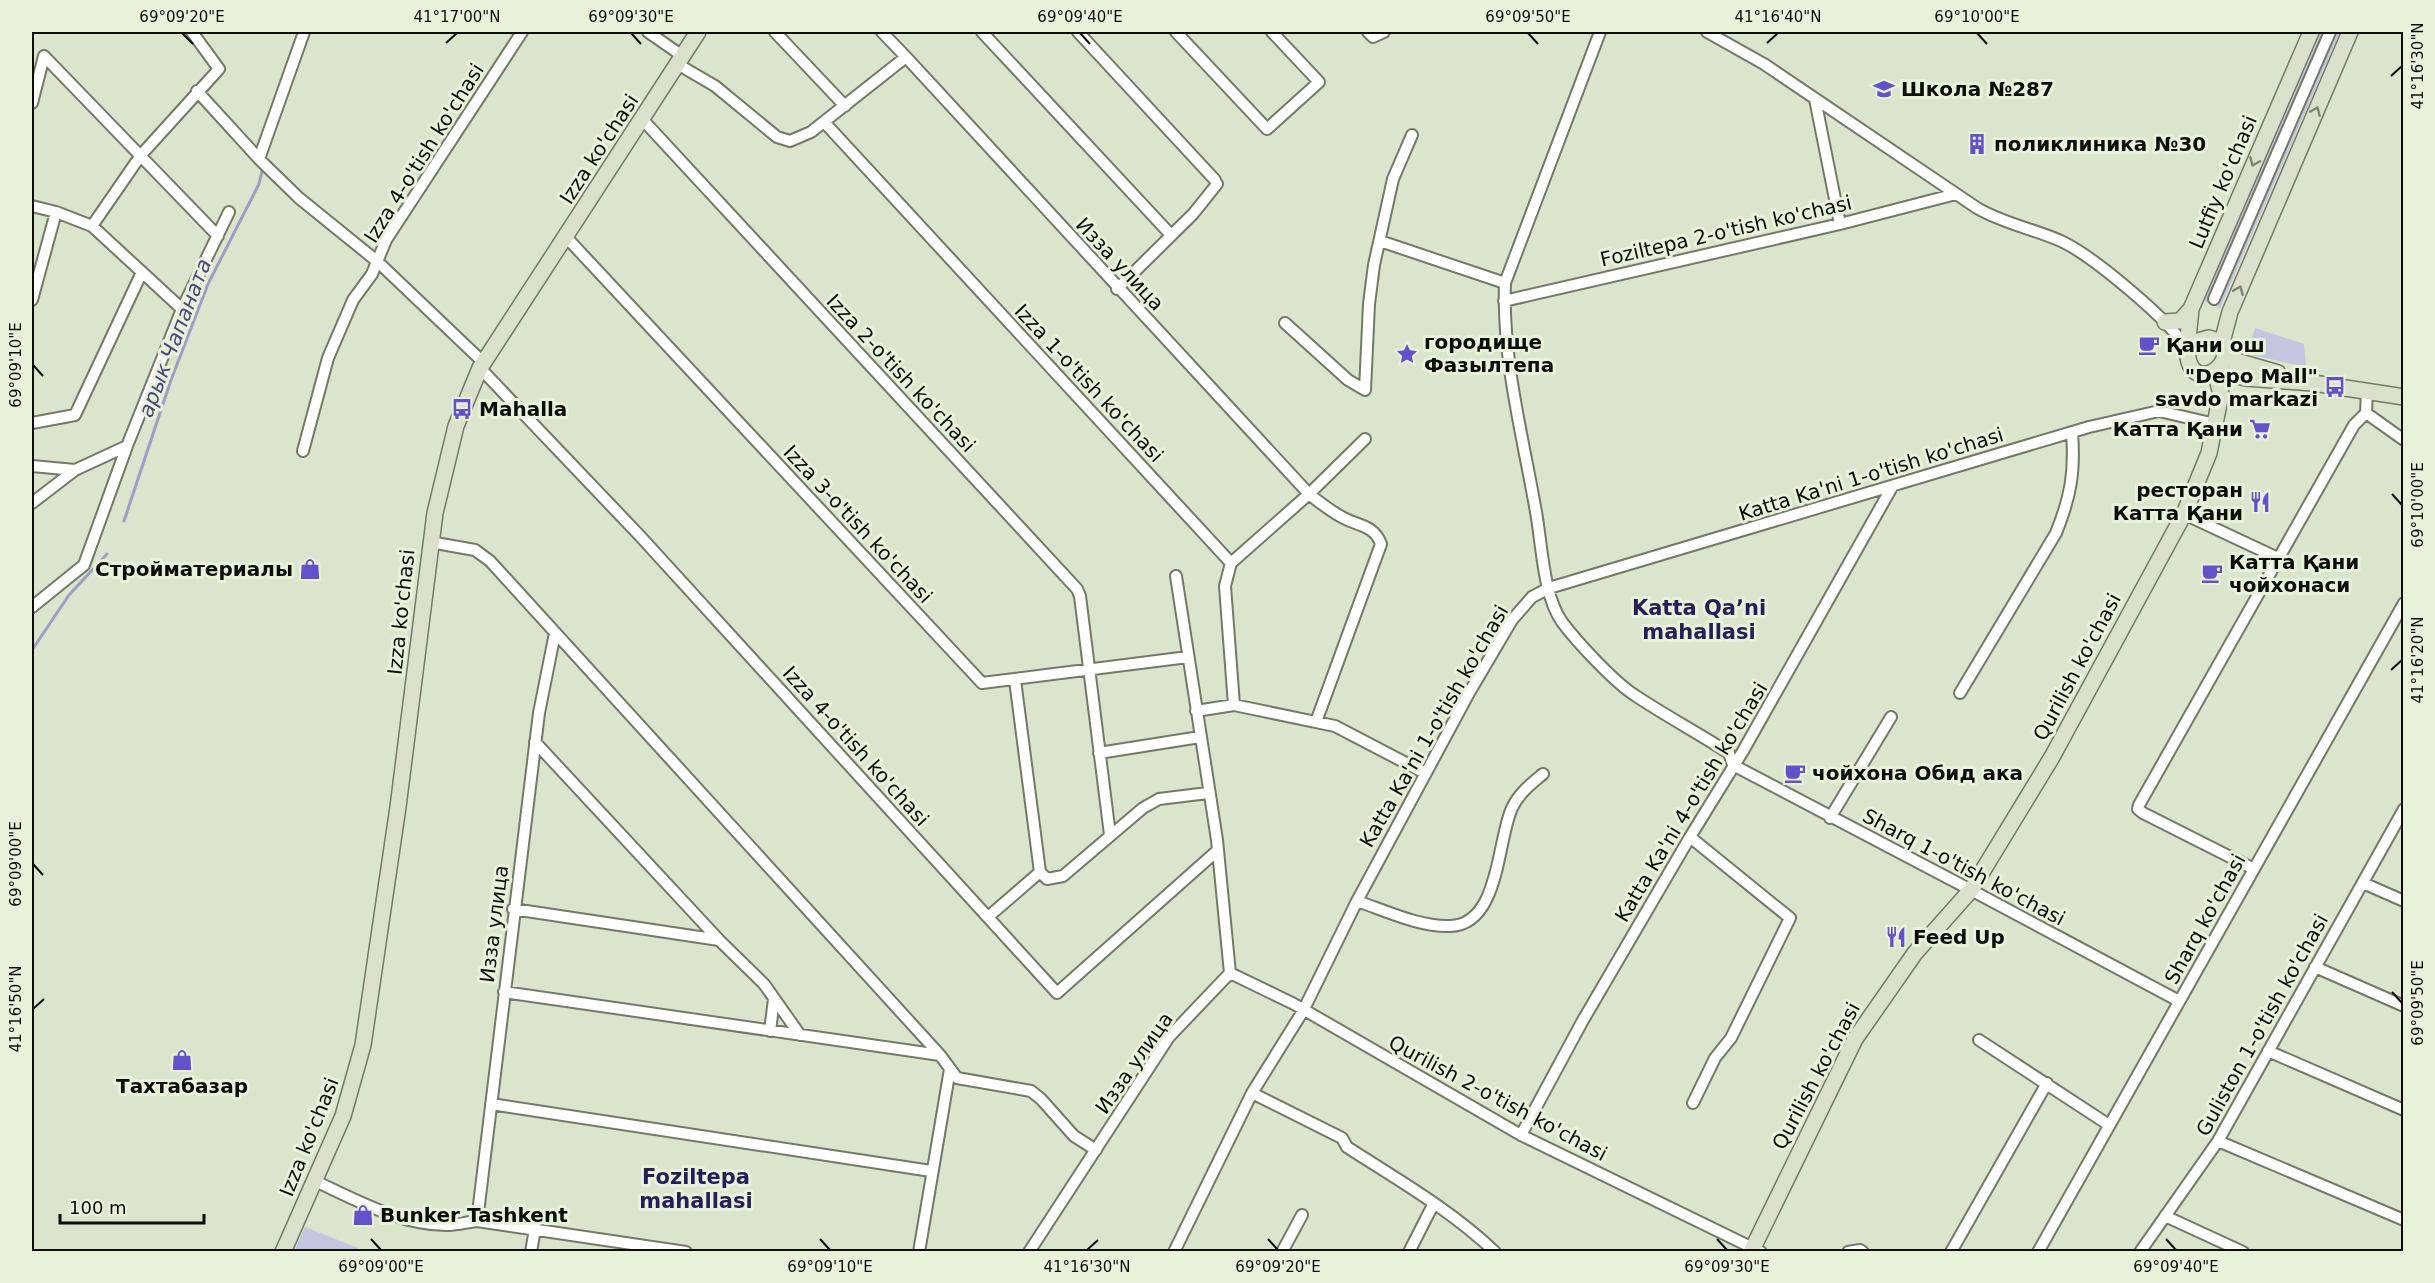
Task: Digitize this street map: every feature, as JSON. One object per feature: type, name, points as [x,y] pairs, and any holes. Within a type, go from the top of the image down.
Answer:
[{"type":"main road","name":"Izza ko'chasi","points":[[283,1251],[343,1116],[363,1045],[409,726],[430,542],[450,446],[462,409],[482,365],[567,238],[698,32]]},
{"type":"main road","name":"Lutfiy ko'chasi","points":[[2188,352],[2191,309],[2311,32]]},
{"type":"main road","points":[[2313,383],[2233,360],[2223,350],[2215,340],[2206,337],[2194,342],[2188,352],[2189,361],[2196,371],[2204,374],[2215,371],[2222,365],[2223,350],[2230,312],[2350,32]]},
{"type":"main road","points":[[2165,322],[2181,321],[2191,309]]},
{"type":"main road","points":[[2215,371],[2235,376],[2313,383],[2403,397]]},
{"type":"main road","name":"Qurilish ko'chasi","points":[[1755,1250],[1855,1039],[1915,953],[1971,890],[2052,757],[2184,514],[2203,471],[2215,424],[2221,394],[2215,371]]},
{"type":"main road","name":"Qurilish ko'chasi","points":[[2221,394],[2235,376]]},
{"type":"street","points":[[92,226],[141,155],[219,69],[192,32]]},
{"type":"street","points":[[260,160],[304,32]]},
{"type":"street","name":"Izza 4-o'tish ko'chasi","points":[[522,32],[386,240],[378,262],[482,365],[1057,993],[1218,850]]},
{"type":"street","points":[[648,32],[681,61],[784,140],[796,140],[824,122],[906,57]]},
{"type":"street","points":[[775,32],[844,106]]},
{"type":"street","name":"Изза улица","points":[[882,32],[1117,289],[1309,494],[1341,518],[1372,529],[1378,536],[1381,544],[1316,722]]},
{"type":"street","points":[[982,32],[1171,235]]},
{"type":"street","points":[[1078,32],[1216,182],[1193,214],[1117,289]]},
{"type":"street","points":[[1176,32],[1267,129],[1318,82],[1272,32]]},
{"type":"street","points":[[1368,32],[1373,37],[1384,32]]},
{"type":"street","points":[[1600,32],[1505,283],[1504,301],[1517,406],[1549,588],[1555,611],[1564,624],[1620,684],[1635,696],[1686,724],[1729,753],[1733,765]]},
{"type":"street","points":[[1707,32],[1764,64],[1992,217],[2050,237],[2075,249],[2097,264],[2165,322],[2181,339],[2188,352]]},
{"type":"street","points":[[2214,299],[2330,32]]},
{"type":"street","points":[[32,103],[44,56],[218,236]]},
{"type":"street","points":[[197,91],[260,160],[299,198],[378,262],[353,300],[328,358],[303,451]]},
{"type":"street","points":[[1815,99],[1840,224]]},
{"type":"street","name":"Izza 2-o'tish ko'chasi","points":[[643,120],[1077,590],[1080,596],[1091,670],[1110,834]]},
{"type":"street","name":"Izza 1-o'tish ko'chasi","points":[[824,122],[1231,563]]},
{"type":"street","points":[[1285,322],[1348,380],[1365,390],[1369,304],[1380,240],[1393,179],[1412,135]]},
{"type":"street","name":"Foziltepa 2-o'tish ko'chasi","points":[[1504,301],[1840,224],[1956,194]]},
{"type":"street","points":[[32,206],[92,226],[182,309]]},
{"type":"street","points":[[32,607],[84,565],[127,446],[182,309],[230,212]]},
{"type":"street","points":[[32,300],[56,213]]},
{"type":"street","name":"Izza 3-o'tish ko'chasi","points":[[567,238],[982,683],[1188,657]]},
{"type":"street","points":[[1380,240],[1505,283]]},
{"type":"street","points":[[32,423],[75,415],[142,272]]},
{"type":"street","points":[[2165,322],[2206,337]]},
{"type":"street","points":[[2254,868],[2138,809],[2354,425],[2366,413],[2367,391]]},
{"type":"street","name":"Katta Ka'ni 1-o'tish ko'chasi","points":[[1174,1251],[1252,1093],[1303,1011],[1357,901],[1425,773],[1512,620],[1532,597],[1549,588],[2072,432],[2159,411],[2215,424]]},
{"type":"street","points":[[2366,413],[2403,440]]},
{"type":"street","points":[[1960,693],[2056,532],[2068,504],[2073,478],[2072,432]]},
{"type":"street","points":[[1234,705],[1225,586],[1231,563],[1309,494],[1365,439]]},
{"type":"street","points":[[32,503],[75,470],[127,446]]},
{"type":"street","points":[[32,466],[75,470]]},
{"type":"street","name":"Katta Ka'ni 4-o'tish ko'chasi","points":[[1521,1135],[1582,1022],[1743,751],[1892,487]]},
{"type":"street","points":[[2184,514],[2280,559]]},
{"type":"street","points":[[430,542],[475,550],[490,561],[940,1055],[957,1078],[1031,1091],[1074,1136],[1096,1150]]},
{"type":"street","points":[[1176,576],[1218,850],[1230,974]]},
{"type":"street","name":"Sharq ko'chasi","points":[[2038,1251],[2403,603]]},
{"type":"street","name":"Изза улица","points":[[477,1221],[535,742],[555,633]]},
{"type":"street","points":[[1015,680],[1040,872],[1047,879],[1063,876],[1110,834],[1143,808],[1159,799],[1208,793]]},
{"type":"street","points":[[1196,711],[1234,705],[1335,726],[1425,773]]},
{"type":"street","points":[[1830,818],[1891,717]]},
{"type":"street","points":[[1099,753],[1200,737]]},
{"type":"street","points":[[535,742],[719,940],[764,984],[800,1035]]},
{"type":"street","name":"Sharq 1-o'tish ko'chasi","points":[[1733,765],[2179,1001]]},
{"type":"street","points":[[1357,901],[1393,914],[1442,926],[1452,927],[1467,921],[1481,909],[1492,890],[1504,830],[1513,806],[1523,791],[1543,774]]},
{"type":"street","name":"Guliston 1-o'tish ko'chasi","points":[[2140,1251],[2218,1141],[2403,809]]},
{"type":"street","points":[[1690,837],[1790,918],[1731,1038],[1715,1058],[1693,1103]]},
{"type":"street","points":[[988,917],[1040,872]]},
{"type":"street","points":[[2362,883],[2403,901]]},
{"type":"street","points":[[513,909],[719,940]]},
{"type":"street","points":[[2315,967],[2403,1006]]},
{"type":"street","name":"Изза улица","points":[[1029,1251],[1169,1037],[1230,974]]},
{"type":"street","name":"Qurilish 2-o'tish ko'chasi","points":[[1230,974],[1293,1004],[1521,1135],[1755,1250]]},
{"type":"street","points":[[504,992],[940,1055]]},
{"type":"street","points":[[770,1031],[774,999]]},
{"type":"street","points":[[1979,1040],[2109,1125]]},
{"type":"street","points":[[2268,1051],[2403,1110]]},
{"type":"street","points":[[919,1251],[950,1069]]},
{"type":"street","points":[[1951,1251],[2047,1083]]},
{"type":"street","points":[[1252,1093],[1342,1138],[1347,1147],[1434,1203],[1495,1251]]},
{"type":"street","points":[[491,1104],[931,1171]]},
{"type":"street","points":[[2218,1141],[2403,1220]]},
{"type":"street","points":[[315,1181],[379,1210],[416,1220],[448,1225],[477,1221],[686,1251]]},
{"type":"street","points":[[1409,1251],[1434,1203]]},
{"type":"street","points":[[1282,1251],[1302,1215]]},
{"type":"street","points":[[2165,1216],[2243,1251]]},
{"type":"street","points":[[531,1251],[535,1229]]},
{"type":"street","points":[[1848,1251],[1863,1251]]},
{"type":"shaded area","points":[[2319,32],[2340,32],[2220,308],[2202,300]]},
{"type":"shaded area","points":[[2255,328],[2304,344],[2306,367],[2252,355],[2253,352],[2248,350]]},
{"type":"shaded area","points":[[305,1227],[358,1248],[360,1251],[294,1251]]},
{"type":"waterway","name":"арык Чапаната","points":[[124,521],[171,380],[208,284],[259,184],[263,167]]},
{"type":"waterway","name":"арык Чапаната","points":[[32,650],[69,595],[107,554]]},
{"type":"place","name":"Школа №287","points":[[1884,89]]},
{"type":"place","name":"поликлиника №30","points":[[1977,144]]},
{"type":"place","name":"Қани ош","points":[[2149,345]]},
{"type":"place","name":"городище Фазылтепа","points":[[1407,354]]},
{"type":"place","name":"\"Depo Mall\" savdo markazi","points":[[2335,387]]},
{"type":"place","name":"Mahalla","points":[[462,409]]},
{"type":"place","name":"Катта Қани","points":[[2260,429]]},
{"type":"place","name":"ресторан Катта Қани","points":[[2260,502]]},
{"type":"place","name":"Стройматериалы","points":[[310,569]]},
{"type":"place","name":"Катта Қани чойхонаси","points":[[2212,573]]},
{"type":"place","name":"чойхона Обид ака","points":[[1795,773]]},
{"type":"place","name":"Feed Up","points":[[1896,937]]},
{"type":"place","name":"Тахтабазар","points":[[182,1060]]},
{"type":"place","name":"Bunker Tashkent","points":[[363,1215]]},
{"type":"district","name":"Katta Qaʼni mahallasi","points":[[1699,620]]},
{"type":"district","name":"Foziltepa mahallasi","points":[[696,1189]]}]
